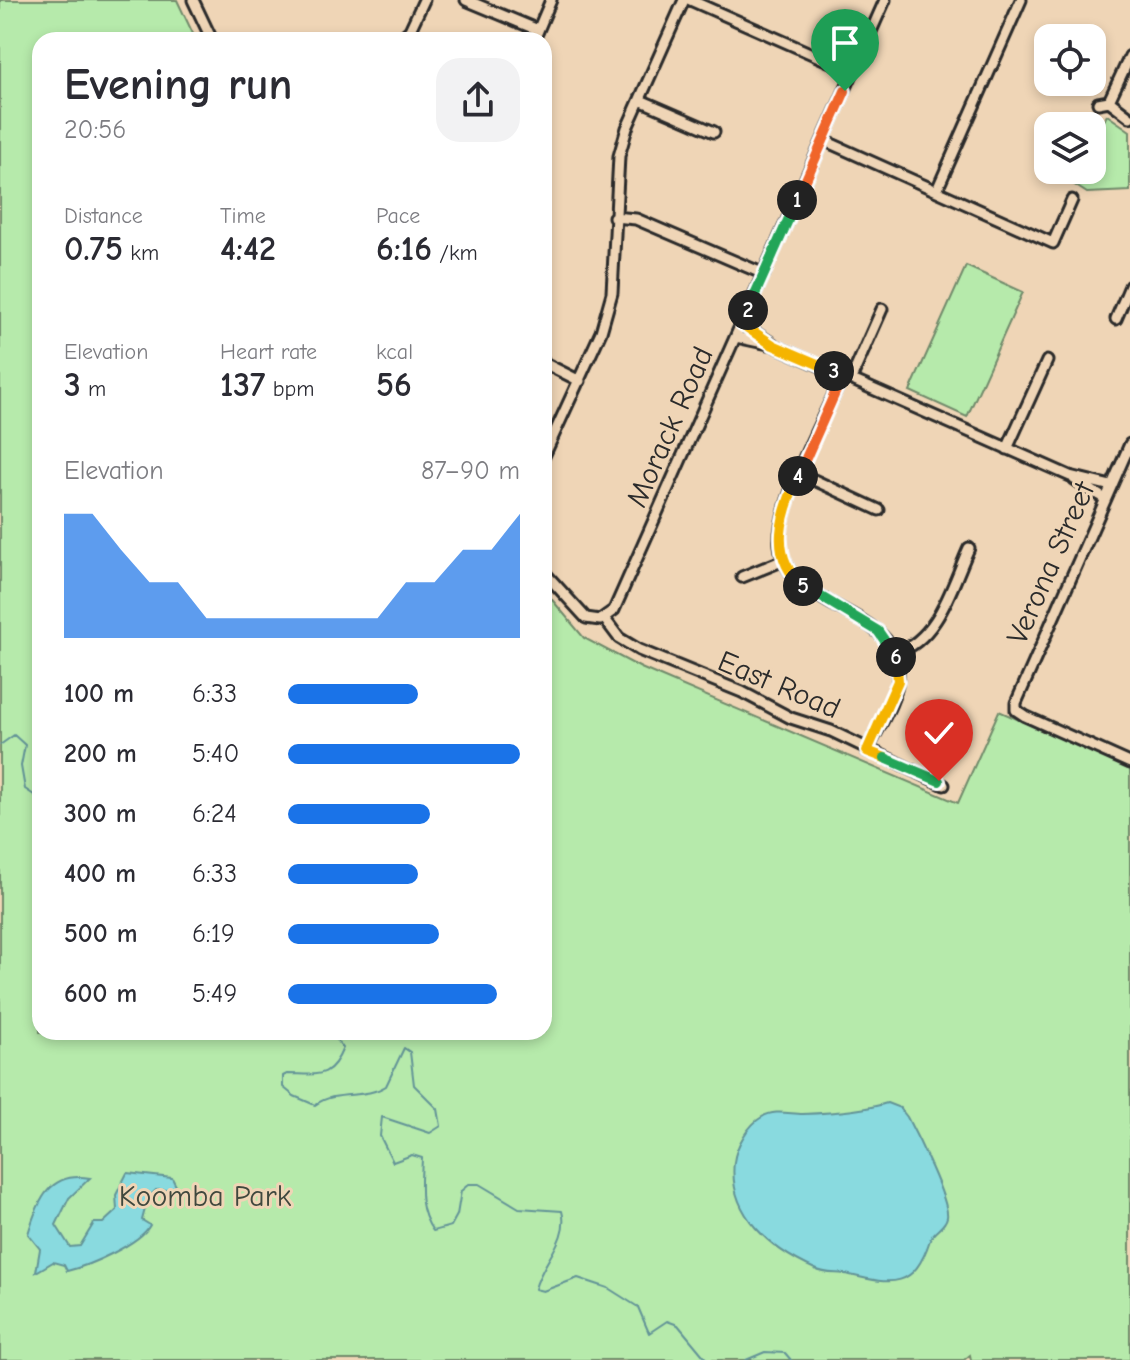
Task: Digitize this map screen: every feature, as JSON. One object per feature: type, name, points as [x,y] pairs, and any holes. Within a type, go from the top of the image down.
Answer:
[{"type":"street","points":[[193,0],[208,32]]},
{"type":"street","points":[[408,32],[424,0]]},
{"type":"street","points":[[466,0],[530,32]]},
{"type":"street","points":[[537,32],[551,0]]},
{"type":"street","points":[[552,439],[601,332],[612,293],[619,156],[640,100],[687,0],[853,72]]},
{"type":"street","name":"Morack Road","points":[[604,618],[616,607],[885,0]]},
{"type":"street","points":[[937,190],[1021,0]]},
{"type":"street","points":[[1109,101],[1130,56]]},
{"type":"street","points":[[640,100],[714,132]]},
{"type":"street","points":[[1098,103],[1109,101],[1130,117]]},
{"type":"street","points":[[823,140],[1053,243],[1072,200]]},
{"type":"street","points":[[614,217],[636,219],[764,274]]},
{"type":"street","points":[[1116,319],[1130,286]]},
{"type":"street","points":[[867,751],[898,681],[896,653],[878,631],[810,592],[796,579],[784,560],[780,544],[782,514],[799,473],[882,309]]},
{"type":"street","points":[[742,324],[773,345],[1007,449],[1070,476],[1111,486]]},
{"type":"street","points":[[736,337],[773,345]]},
{"type":"street","points":[[1007,449],[1047,361]]},
{"type":"street","points":[[552,367],[580,381]]},
{"type":"street","name":"Verona Street","points":[[1130,444],[1016,703],[1016,710],[1025,716],[1130,763]]},
{"type":"street","points":[[799,473],[879,510]]},
{"type":"street","points":[[1070,476],[1105,499]]},
{"type":"street","points":[[896,653],[921,638],[936,621],[969,548]]},
{"type":"street","points":[[742,577],[784,560]]},
{"type":"street","points":[[552,581],[582,616],[604,618]]},
{"type":"street","name":"East Road","points":[[604,618],[624,643],[742,692],[791,718],[831,731],[867,751],[944,785]]},
{"type":"green space","name":"Koomba Park","points":[[0,0],[177,0],[192,32],[32,32],[32,1040],[552,1040],[552,600],[584,638],[641,668],[958,803],[999,711],[1130,769],[1130,1360],[971,1360],[970,1355],[964,1360],[0,1360]]},
{"type":"green space","points":[[1106,117],[1130,131],[1130,191],[1087,193],[1073,184],[1106,184]]},
{"type":"green space","points":[[966,266],[1023,292],[967,417],[910,391]]},
{"type":"water","points":[[887,1103],[900,1108],[907,1117],[932,1168],[947,1209],[946,1221],[932,1237],[917,1268],[900,1280],[890,1281],[824,1272],[798,1261],[755,1228],[738,1198],[734,1181],[737,1149],[752,1125],[772,1113],[835,1112]]},
{"type":"water","points":[[127,1173],[172,1178],[176,1186],[173,1190],[156,1190],[148,1198],[142,1220],[150,1225],[144,1232],[125,1247],[87,1264],[67,1271],[64,1265],[53,1262],[36,1272],[40,1249],[28,1234],[41,1199],[48,1191],[65,1179],[90,1178],[69,1198],[56,1225],[70,1247],[80,1246],[94,1223],[103,1223],[117,1210],[116,1195]]},
{"type":"waterway","points":[[0,745],[14,735],[25,745],[21,766],[25,789],[32,794]]},
{"type":"waterway","points":[[337,1040],[343,1048],[333,1066],[322,1073],[287,1074],[283,1076],[283,1087],[294,1096],[315,1105],[332,1097],[369,1093],[386,1086],[404,1048],[410,1052],[414,1085],[438,1109],[441,1126],[430,1133],[382,1117],[380,1136],[393,1162],[412,1155],[422,1158],[422,1205],[433,1231],[451,1226],[457,1215],[461,1191],[469,1184],[479,1184],[519,1208],[562,1211],[559,1241],[535,1289],[543,1291],[578,1278],[608,1288],[638,1307],[649,1333],[667,1321],[678,1325],[707,1360]]},
{"type":"waterway","points":[[746,1360],[765,1352],[785,1353],[791,1360]]},
{"type":"route","points":[[845,91],[742,324],[764,336],[773,345],[843,375],[782,514],[780,544],[784,560],[796,579],[810,592],[878,631],[896,653],[898,681],[867,751],[939,781]]}]
